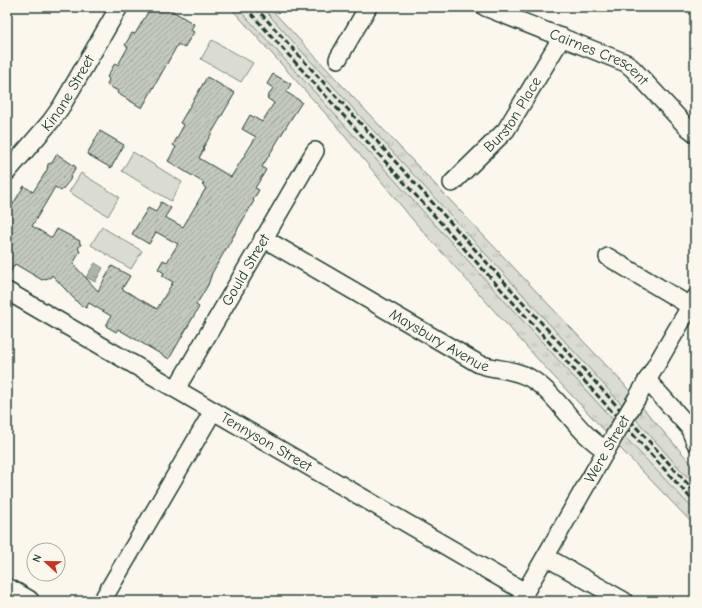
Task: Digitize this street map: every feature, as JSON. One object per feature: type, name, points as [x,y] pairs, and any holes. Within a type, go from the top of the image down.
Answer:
[{"type":"main road","points":[[7,589],[28,601]]},
{"type":"street","name":"Kinane Street","points":[[7,172],[51,121],[61,107],[119,7]]},
{"type":"street","points":[[338,59],[368,7]]},
{"type":"street","name":"Cairnes Crescent","points":[[485,7],[626,63],[686,126],[695,133]]},
{"type":"street","name":"Burston Place","points":[[452,184],[506,130],[562,37]]},
{"type":"street","name":"Gould Street","points":[[176,389],[315,151]]},
{"type":"street","name":"Maysbury Avenue","points":[[264,238],[479,364],[491,369],[522,374],[531,379],[550,394],[589,438],[610,444]]},
{"type":"street","points":[[608,257],[693,302]]},
{"type":"street","name":"Tennyson Street","points":[[7,291],[176,389],[522,597]]},
{"type":"street","name":"Were Street","points":[[522,597],[693,302]]},
{"type":"street","points":[[647,380],[689,427],[695,442]]},
{"type":"street","points":[[102,601],[213,412]]},
{"type":"street","points":[[546,557],[624,601]]},
{"type":"shaded area","points":[[237,7],[262,7],[623,406],[614,421]]},
{"type":"shaded area","points":[[634,417],[695,485],[695,511],[625,436]]},
{"type":"green space","points":[[230,7],[237,7],[614,421],[605,431],[543,365],[412,219],[334,123]]},
{"type":"green space","points":[[262,7],[269,7],[623,383],[630,392],[623,406],[352,107]]},
{"type":"green space","points":[[212,40],[253,63],[241,82],[201,59]]},
{"type":"green space","points":[[133,152],[182,182],[171,201],[122,171]]},
{"type":"green space","points":[[81,173],[119,197],[108,216],[69,192]]},
{"type":"green space","points":[[102,227],[142,251],[131,269],[91,245]]},
{"type":"green space","points":[[642,407],[695,468],[695,485],[634,417]]},
{"type":"green space","points":[[624,436],[695,511],[695,526],[619,447]]},
{"type":"water","points":[[95,263],[103,268],[95,282],[86,277]]},
{"type":"building","points":[[151,7],[166,7],[194,24],[191,30],[194,32],[184,48],[178,44],[142,108],[107,85],[109,79],[107,77],[115,63],[118,65],[128,47],[125,45],[132,33],[135,34]]},
{"type":"building","points":[[273,74],[291,84],[286,92],[302,102],[262,167],[266,170],[255,188],[259,190],[253,200],[254,201],[212,273],[208,285],[196,305],[199,307],[169,359],[118,329],[116,332],[106,326],[111,316],[89,303],[86,308],[79,304],[52,275],[51,277],[42,280],[15,264],[7,278],[7,214],[24,186],[33,192],[47,170],[48,164],[52,163],[57,154],[76,167],[70,180],[61,191],[55,187],[32,226],[52,238],[57,229],[80,241],[79,243],[81,244],[78,249],[80,251],[73,264],[98,291],[112,266],[130,276],[122,289],[157,309],[173,282],[162,276],[164,273],[158,269],[163,260],[167,262],[178,244],[156,232],[149,244],[132,234],[148,208],[156,212],[161,202],[171,208],[165,217],[183,227],[206,188],[202,185],[204,183],[168,161],[176,147],[173,145],[184,125],[180,123],[207,77],[235,93],[203,148],[204,149],[199,158],[231,177],[256,137],[242,129],[250,115],[262,122],[274,103],[267,98],[273,88],[267,84]]},
{"type":"building","points":[[100,131],[124,145],[111,168],[87,154]]},
{"type":"railway","points":[[245,7],[695,503]]},
{"type":"railway","points":[[255,7],[695,492]]}]
